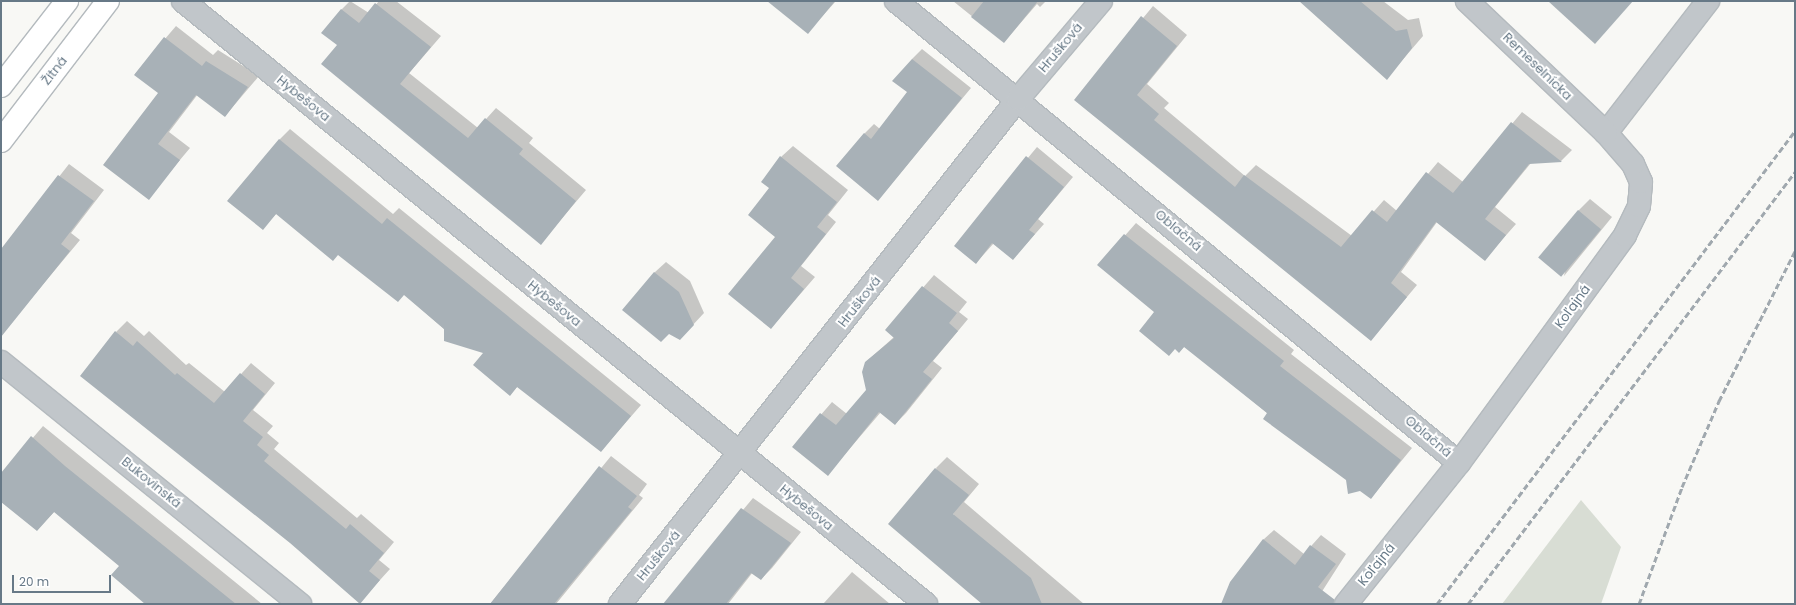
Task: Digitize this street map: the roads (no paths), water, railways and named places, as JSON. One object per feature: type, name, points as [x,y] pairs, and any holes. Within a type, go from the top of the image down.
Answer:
[{"type":"main road","points":[[1,86],[67,1]]},
{"type":"main road","name":"Žitná","points":[[1,141],[108,1]]},
{"type":"street","name":"Hybešova","points":[[183,1],[740,456],[926,604]]},
{"type":"street","name":"Oblačná","points":[[896,1],[1018,99],[1458,463]]},
{"type":"street","name":"Hrušková","points":[[620,604],[740,456],[1018,99],[1101,1]]},
{"type":"street","name":"Remeselnícka","points":[[1467,1],[1606,133]]},
{"type":"street","points":[[1606,133],[1708,1]]},
{"type":"street","name":"Koľajná","points":[[1346,604],[1458,463],[1635,220],[1641,196],[1640,177],[1635,166],[1606,133]]},
{"type":"street","name":"Bukovinská","points":[[1,362],[300,604]]},
{"type":"railway","points":[[1437,604],[1795,131]]},
{"type":"railway","points":[[1468,604],[1795,172]]},
{"type":"railway","points":[[1639,604],[1682,487],[1719,401],[1795,251]]}]
